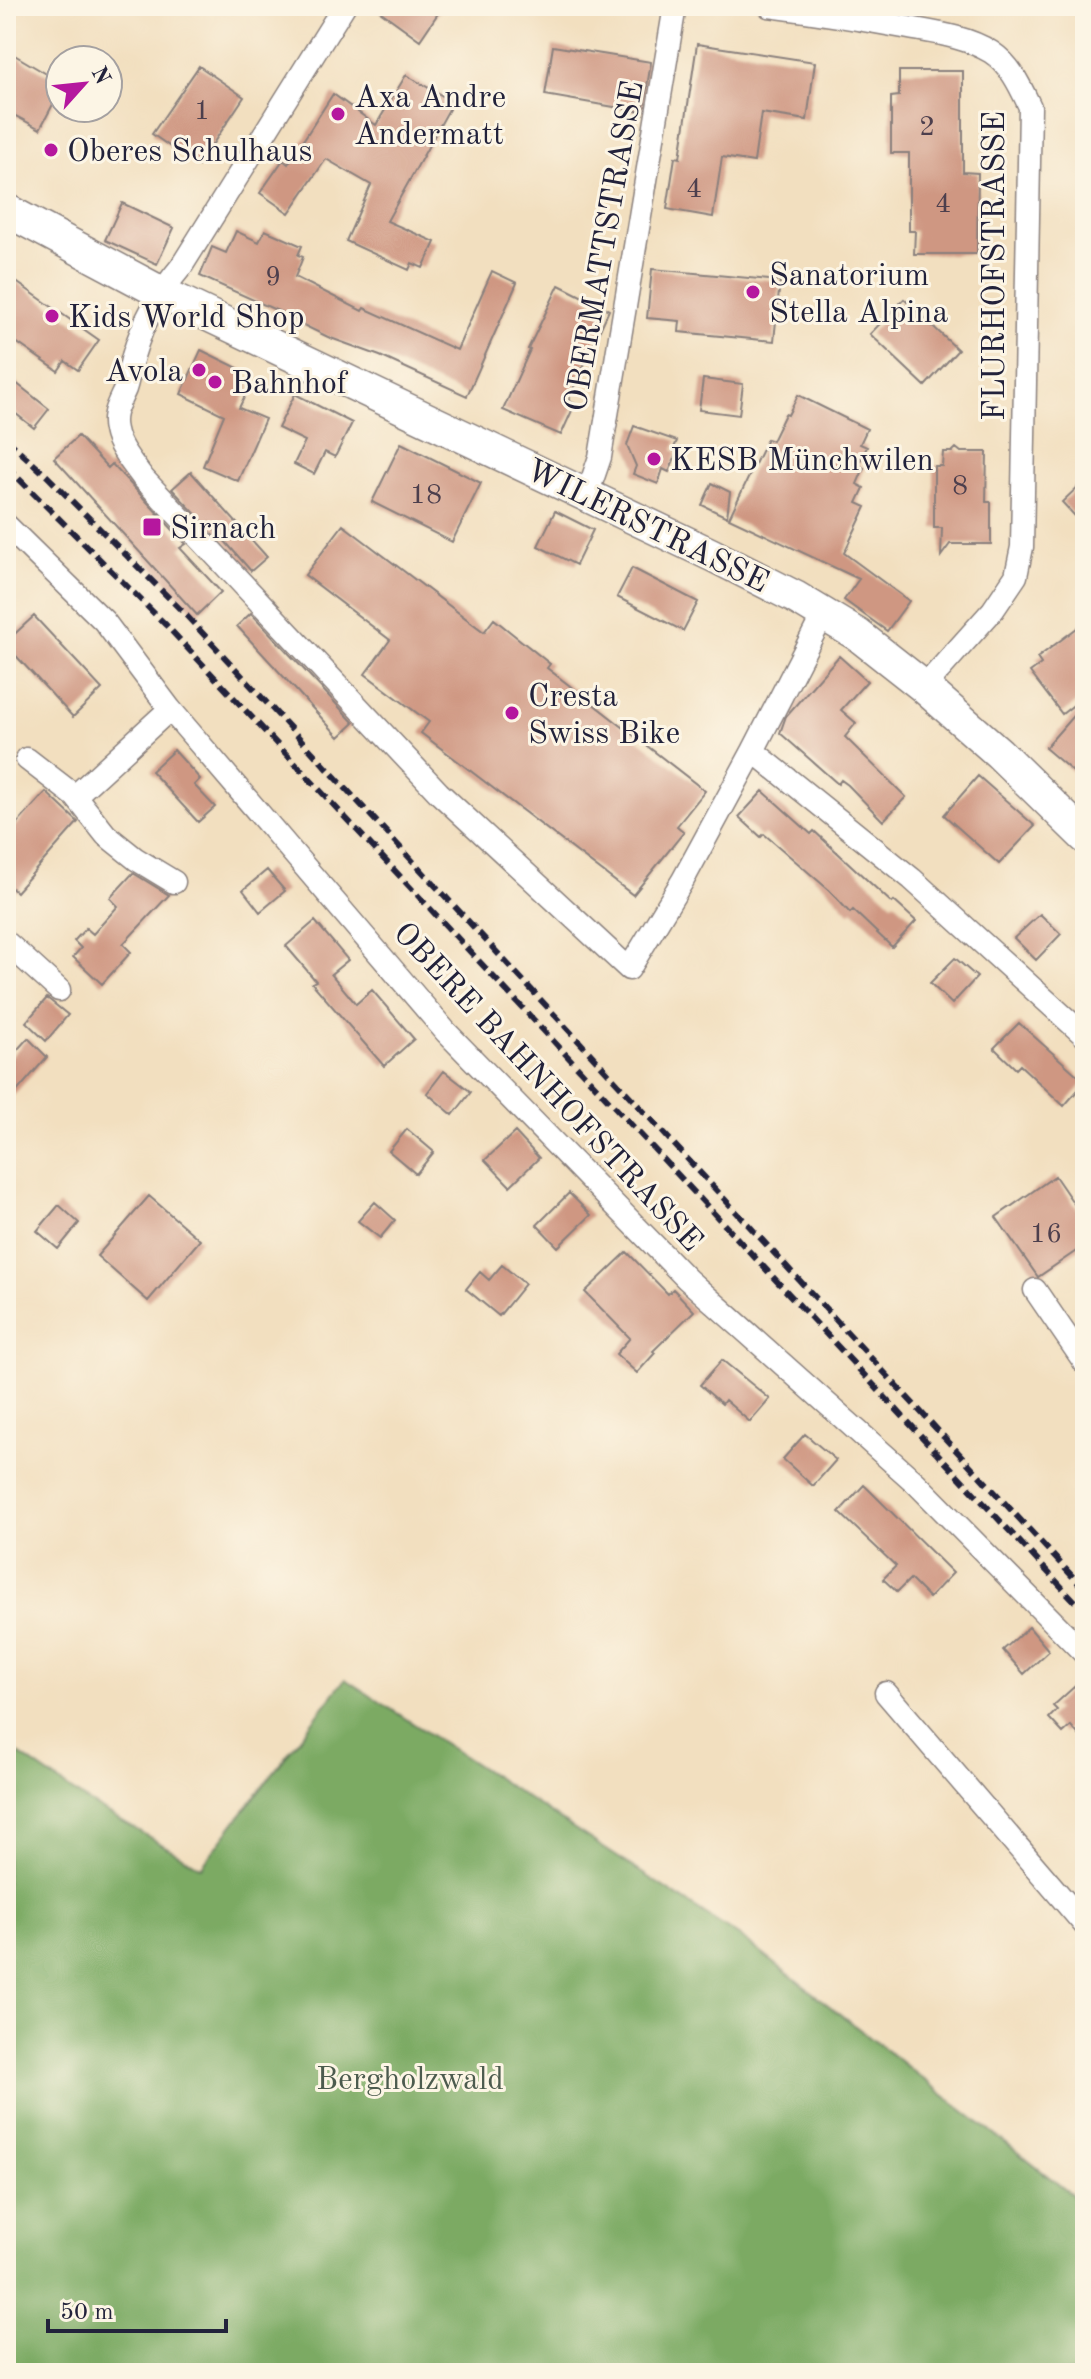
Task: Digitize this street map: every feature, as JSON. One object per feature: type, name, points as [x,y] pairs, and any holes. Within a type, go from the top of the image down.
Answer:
[{"type":"main road","name":"WILERSTRASSE","points":[[9,219],[726,562],[858,635],[924,687],[999,753],[1085,837]]},
{"type":"street","points":[[344,6],[181,267],[160,292],[140,332],[114,421],[118,439],[143,478],[439,793],[629,969],[683,880],[823,615]]},
{"type":"street","name":"OBERMATTSTRASSE","points":[[587,495],[600,457],[675,6]]},
{"type":"street","name":"FLURHOFSTRASSE","points":[[769,6],[947,35],[976,44],[994,54],[1015,76],[1030,107],[1022,547],[1016,576],[993,610],[924,687]]},
{"type":"street","name":"OBERE BAHNHOFSTRASSE","points":[[6,525],[104,621],[170,709],[446,1032],[687,1279],[916,1483],[1085,1654]]},
{"type":"street","points":[[75,796],[170,709]]},
{"type":"street","points":[[753,751],[912,879],[1085,1036]]},
{"type":"street","points":[[27,759],[75,796],[106,835],[136,859],[174,882]]},
{"type":"street","points":[[6,942],[59,990]]},
{"type":"street","points":[[1035,1290],[1085,1363]]},
{"type":"street","points":[[886,1693],[1085,1925]]},
{"type":"green space","name":"Bergholzwald","points":[[345,1679],[746,1941],[1085,2205],[1085,2373],[6,2373],[6,1745],[82,1798],[201,1867]]},
{"type":"building","points":[[373,6],[443,6],[420,40]]},
{"type":"building","points":[[697,44],[815,62],[807,120],[761,113],[754,162],[722,157],[713,217],[667,209],[675,157],[680,158]]},
{"type":"building","points":[[553,46],[651,62],[643,112],[545,95]]},
{"type":"building","name":"Oberes Schulhaus","points":[[6,50],[44,73],[44,121],[40,129],[6,111]]},
{"type":"building","points":[[199,66],[244,97],[198,166],[152,134]]},
{"type":"building","points":[[899,71],[963,71],[963,172],[978,173],[977,254],[914,254],[915,231],[909,231],[909,153],[891,153],[891,97],[899,96]]},
{"type":"building","points":[[406,75],[453,102],[387,221],[435,242],[423,268],[412,263],[409,270],[346,241],[371,185],[326,159],[289,213],[260,193],[283,160],[288,164],[333,94],[376,125]]},
{"type":"building","points":[[122,203],[174,228],[157,264],[105,240]]},
{"type":"building","points":[[265,230],[302,246],[298,255],[303,257],[295,277],[362,311],[364,308],[457,350],[492,271],[517,283],[467,396],[380,356],[328,337],[298,320],[200,276],[212,247],[226,253],[236,231],[259,242]]},
{"type":"building","points":[[652,269],[780,281],[774,341],[679,332],[680,321],[647,318]]},
{"type":"building","points":[[15,281],[99,340],[78,370],[65,361],[58,371],[6,335],[6,294]]},
{"type":"building","points":[[559,285],[609,310],[570,396],[569,401],[575,404],[561,435],[503,410]]},
{"type":"building","points":[[904,299],[958,350],[925,386],[870,334]]},
{"type":"building","points":[[201,350],[244,371],[240,380],[250,385],[239,408],[265,419],[238,481],[203,466],[224,415],[181,394]]},
{"type":"building","points":[[6,375],[49,409],[34,428],[6,406]]},
{"type":"building","points":[[703,379],[743,384],[739,415],[699,410]]},
{"type":"building","points":[[295,394],[352,423],[335,457],[325,452],[314,474],[294,464],[305,441],[278,428]]},
{"type":"building","points":[[798,395],[867,429],[860,444],[867,447],[858,465],[864,468],[857,484],[864,488],[857,503],[866,507],[844,553],[909,601],[887,631],[844,600],[859,579],[729,518],[767,439],[772,441]]},
{"type":"building","name":"KESB Münchwilen","points":[[634,426],[677,441],[673,450],[677,452],[669,472],[663,469],[658,484],[633,474],[636,466],[627,445]]},
{"type":"building","points":[[78,436],[108,468],[112,464],[186,544],[180,548],[221,592],[197,615],[54,458]]},
{"type":"building","points":[[401,443],[481,483],[452,542],[372,502]]},
{"type":"building","points":[[956,448],[961,452],[987,452],[986,502],[991,502],[991,544],[950,544],[941,556],[942,528],[934,528],[934,466],[942,466],[943,452],[952,452]]},
{"type":"building","points":[[191,472],[267,557],[251,571],[209,523],[207,526],[172,489]]},
{"type":"building","points":[[1085,480],[1085,527],[1062,502]]},
{"type":"building","points":[[712,483],[730,492],[727,517],[702,505]]},
{"type":"building","points":[[555,511],[593,530],[576,565],[538,546]]},
{"type":"building","name":"Cresta Swiss Bike","points":[[343,525],[484,632],[494,619],[550,664],[547,668],[705,791],[677,826],[684,832],[633,895],[421,733],[429,722],[365,674],[390,640],[305,575]]},
{"type":"building","points":[[632,568],[698,602],[683,631],[617,597]]},
{"type":"building","points":[[251,613],[354,723],[339,737],[237,626]]},
{"type":"building","points":[[34,616],[102,689],[73,717],[6,645]]},
{"type":"building","points":[[1085,622],[1085,696],[1062,714],[1030,672],[1041,664],[1037,658]]},
{"type":"building","points":[[839,656],[867,681],[841,710],[856,723],[845,737],[906,797],[883,821],[848,785],[841,780],[838,784],[780,733],[786,716]]},
{"type":"building","points":[[1085,702],[1085,782],[1045,748]]},
{"type":"building","points":[[174,750],[200,779],[194,785],[215,807],[198,822],[151,771]]},
{"type":"building","points":[[978,776],[1035,826],[999,864],[944,815]]},
{"type":"building","points":[[763,791],[811,834],[814,831],[916,921],[892,947],[764,834],[761,837],[739,817]]},
{"type":"building","points":[[46,792],[78,822],[16,892],[6,883],[6,836]]},
{"type":"building","points":[[267,870],[285,891],[260,912],[243,890]]},
{"type":"building","points":[[133,873],[169,895],[123,944],[131,952],[102,984],[73,957],[81,948],[74,941],[86,928],[93,934],[118,906],[110,898]]},
{"type":"building","points":[[1040,914],[1061,934],[1036,960],[1014,938]]},
{"type":"building","points":[[315,921],[348,960],[331,974],[356,1004],[372,990],[414,1039],[384,1066],[312,983],[316,981],[286,946]]},
{"type":"building","points":[[955,958],[977,977],[952,1004],[930,983]]},
{"type":"building","points":[[47,998],[68,1015],[46,1041],[26,1022]]},
{"type":"building","points":[[1019,1023],[1085,1082],[1064,1106],[1020,1065],[1016,1069],[994,1048]]},
{"type":"building","points":[[28,1038],[47,1057],[6,1104],[6,1062]]},
{"type":"building","points":[[444,1071],[471,1092],[453,1115],[427,1093]]},
{"type":"building","points":[[407,1129],[434,1152],[416,1174],[389,1151]]},
{"type":"building","points":[[515,1132],[539,1158],[510,1186],[485,1160]]},
{"type":"building","points":[[1055,1176],[1085,1220],[1085,1245],[1038,1277],[996,1217]]},
{"type":"building","points":[[569,1193],[591,1215],[558,1247],[537,1225]]},
{"type":"building","points":[[149,1196],[200,1240],[148,1301],[97,1256]]},
{"type":"building","points":[[375,1202],[395,1220],[380,1238],[358,1221]]},
{"type":"building","points":[[59,1205],[79,1223],[58,1249],[37,1231]]},
{"type":"building","points":[[627,1252],[668,1294],[673,1289],[694,1311],[653,1351],[655,1353],[637,1373],[616,1354],[630,1338],[585,1292]]},
{"type":"building","points":[[502,1265],[525,1284],[499,1316],[466,1289],[480,1272],[489,1280]]},
{"type":"building","points":[[722,1360],[770,1399],[750,1422],[725,1400],[722,1404],[700,1385]]},
{"type":"building","points":[[805,1434],[836,1460],[813,1486],[783,1459]]},
{"type":"building","points":[[864,1485],[953,1573],[929,1598],[910,1579],[897,1592],[883,1579],[896,1566],[839,1512]]},
{"type":"building","points":[[1029,1627],[1049,1651],[1024,1674],[1003,1650]]},
{"type":"building","points":[[1085,1677],[1085,1742],[1071,1726],[1063,1733],[1049,1718],[1057,1710],[1053,1706]]},
{"type":"railway","points":[[6,439],[184,613],[1085,1590]]},
{"type":"railway","points":[[6,466],[166,625],[1085,1612]]},
{"type":"place","name":"Axa Andre Andermatt","points":[[338,114]]},
{"type":"place","name":"Oberes Schulhaus","points":[[51,150]]},
{"type":"place","name":"Sanatorium Stella Alpina","points":[[753,292]]},
{"type":"place","name":"Kids World Shop","points":[[52,316]]},
{"type":"place","name":"Avola","points":[[199,370]]},
{"type":"place","name":"Bahnhof","points":[[215,382]]},
{"type":"place","name":"KESB Münchwilen","points":[[654,459]]},
{"type":"place","name":"Sirnach","points":[[152,527]]},
{"type":"place","name":"Cresta Swiss Bike","points":[[512,713]]}]
